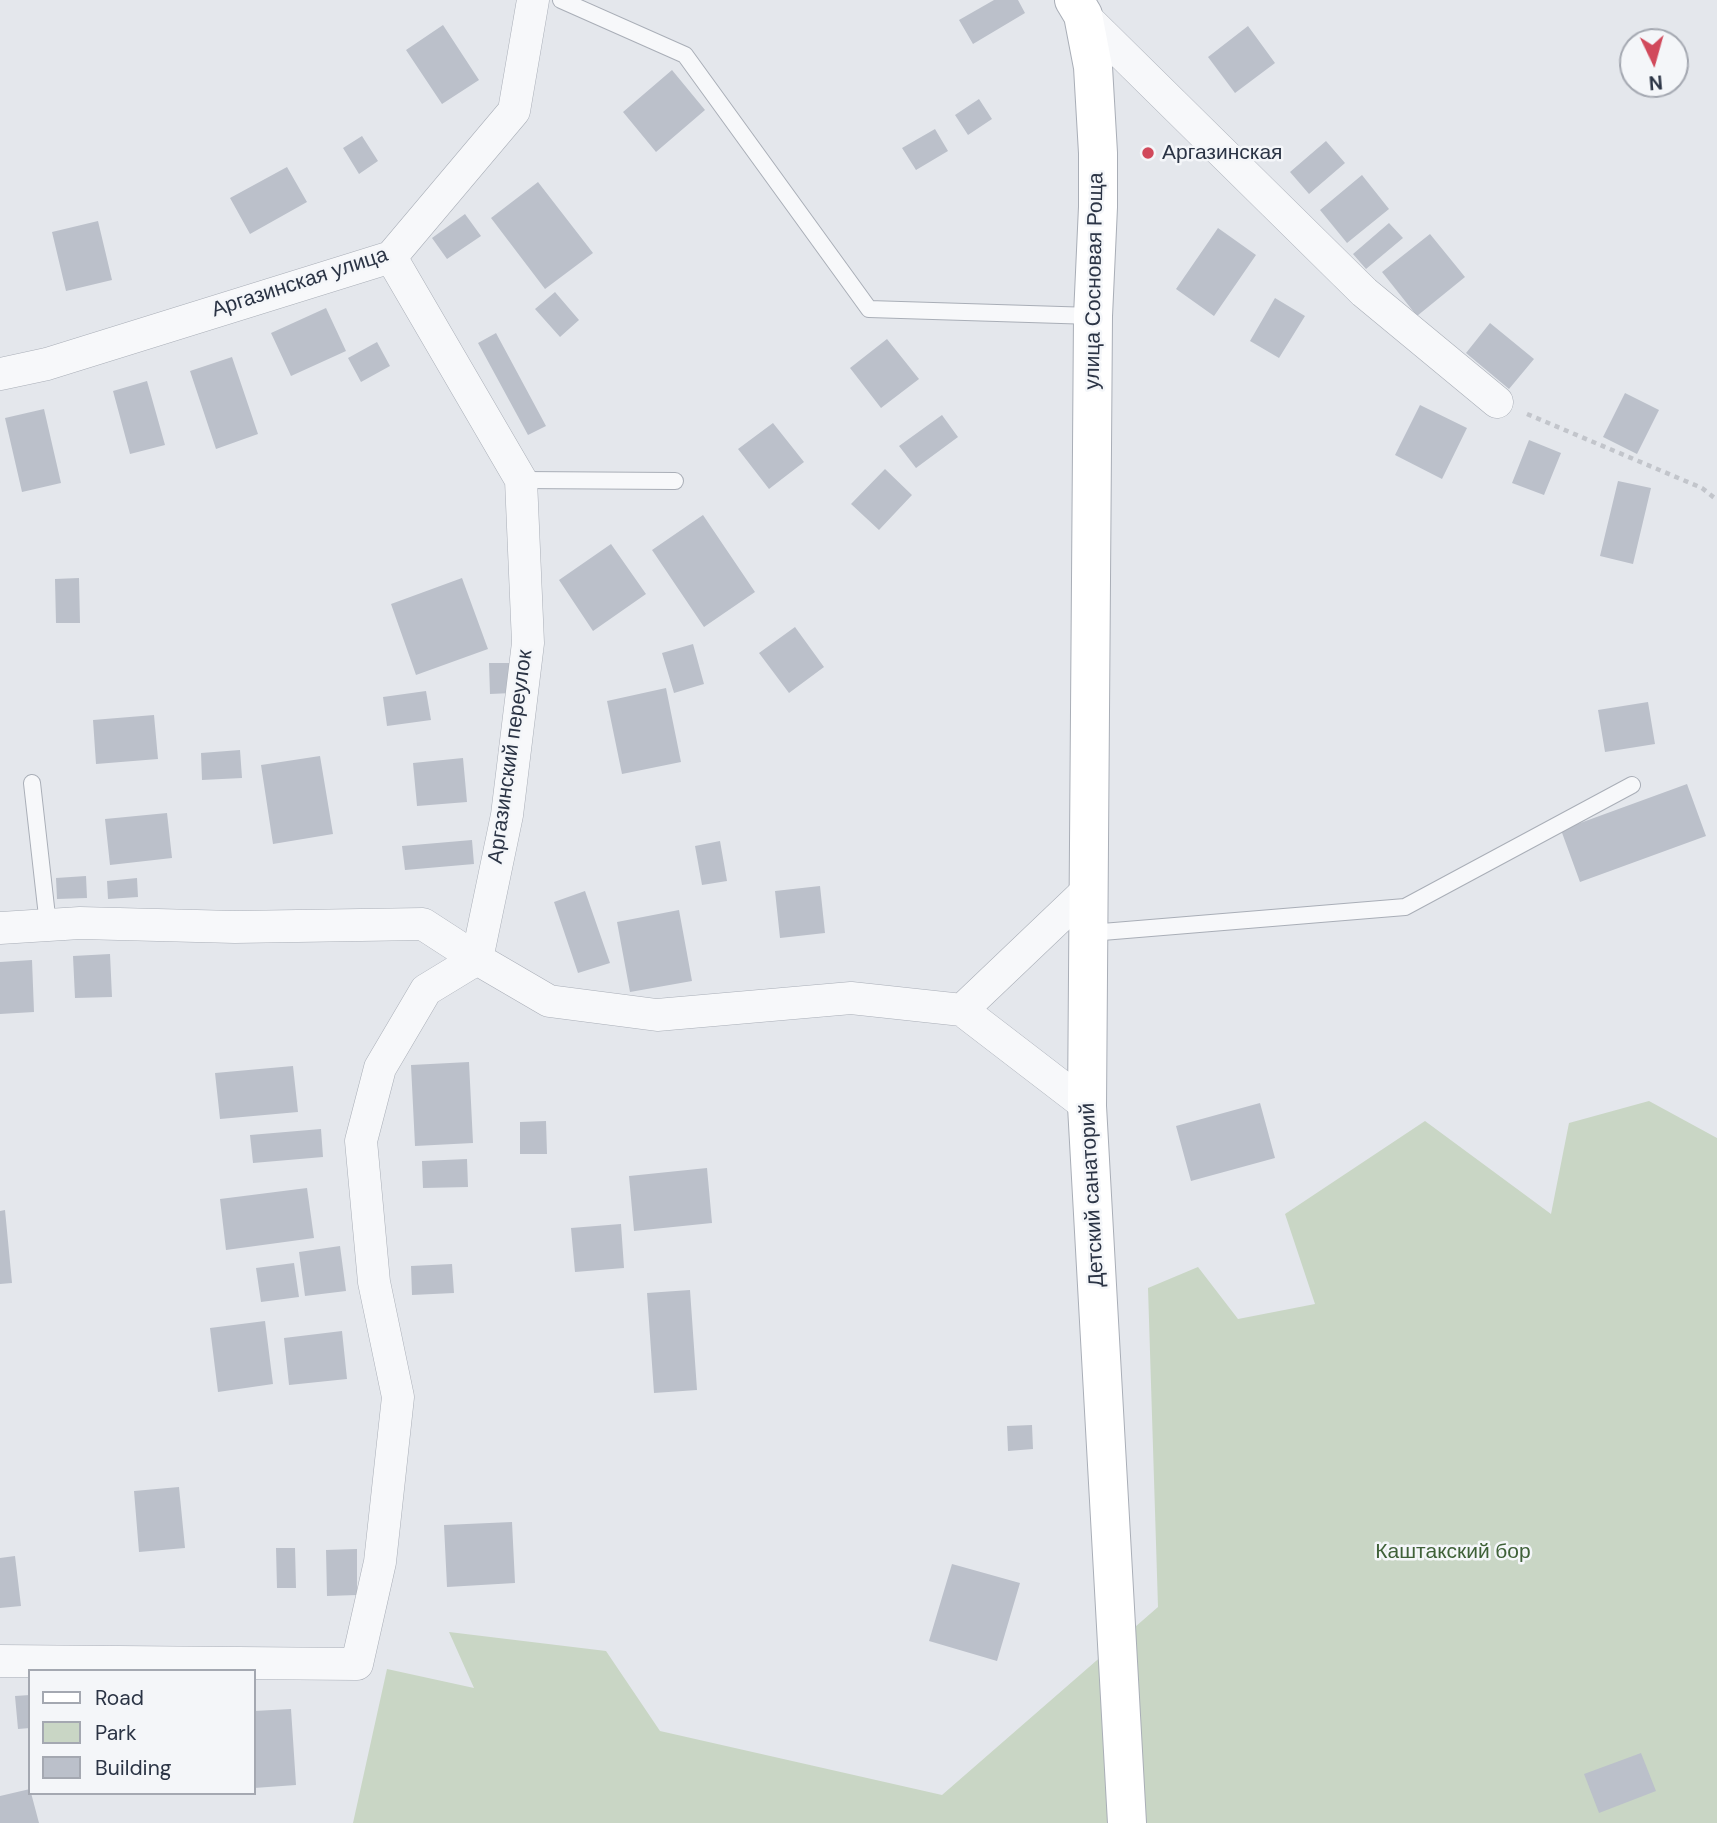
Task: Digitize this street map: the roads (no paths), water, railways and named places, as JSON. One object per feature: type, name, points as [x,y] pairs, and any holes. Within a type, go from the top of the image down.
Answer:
[{"type":"main road","name":"улица Сосновая Роща","points":[[1079,8],[1093,67],[1098,153],[1093,316],[1091,566]]},
{"type":"main road","name":"Детский санаторий","points":[[1091,566],[1087,1106],[1127,1823]]},
{"type":"street","name":"Аргазинская улица","points":[[0,374],[47,364],[391,257],[514,111],[533,0]]},
{"type":"street","points":[[1079,8],[1364,292],[1497,402]]},
{"type":"street","name":"Аргазинский переулок","points":[[391,257],[521,480],[528,643],[508,816],[477,959]]},
{"type":"street","points":[[962,1010],[1090,888]]},
{"type":"street","points":[[0,928],[80,923],[235,927],[423,924],[548,1000],[657,1016],[851,999],[962,1010],[1087,1106]]},
{"type":"street","points":[[0,1661],[357,1664],[380,1562],[398,1397],[374,1282],[361,1141],[380,1068],[426,990],[477,959]]},
{"type":"lane","points":[[561,0],[685,55],[869,309],[1093,316]]},
{"type":"lane","points":[[521,480],[675,481]]},
{"type":"lane","points":[[32,783],[48,925]]},
{"type":"lane","points":[[1090,933],[1405,908],[1632,785]]},
{"type":"place","name":"Аргазинская","points":[[1148,153]]},
{"type":"park label","name":"Каштакский бор","points":[[1453,1552]]}]
